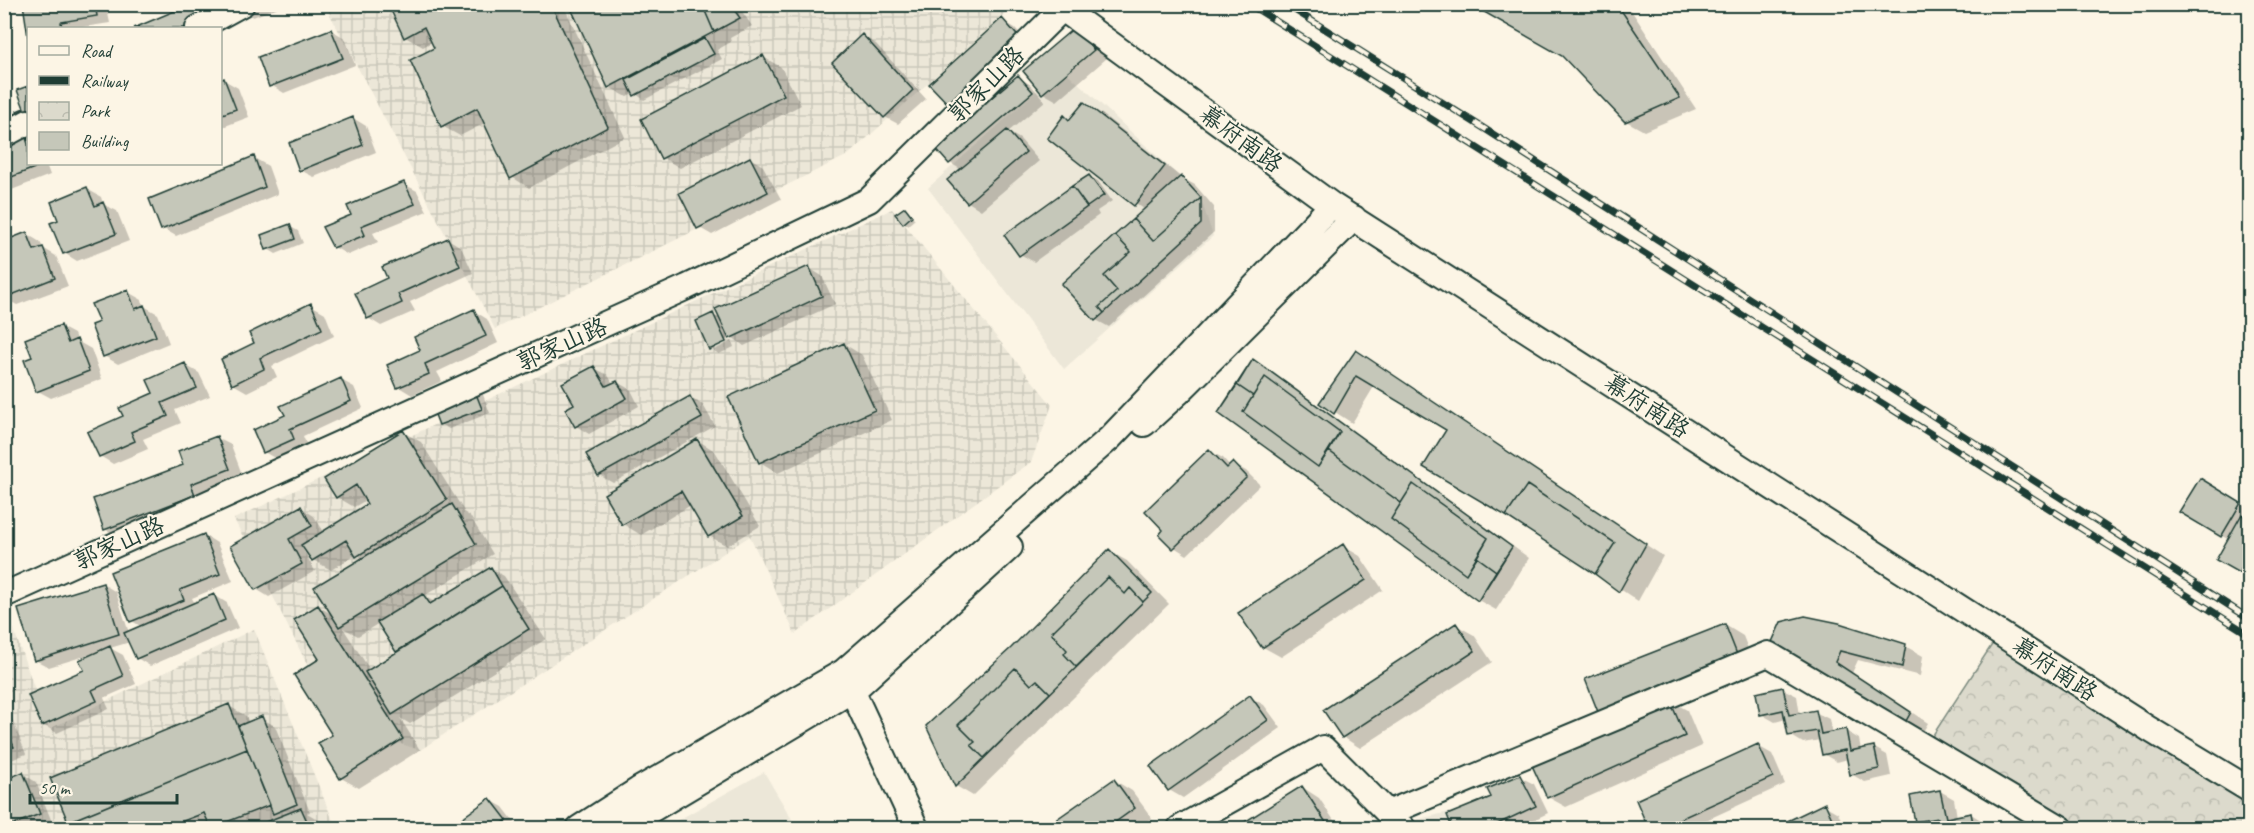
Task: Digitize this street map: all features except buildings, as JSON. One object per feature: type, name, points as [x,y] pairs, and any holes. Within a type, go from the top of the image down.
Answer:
[{"type":"street","points":[[200,27],[242,4]]},
{"type":"street","name":"幕府南路","points":[[1059,7],[1332,205],[2128,716],[2250,790]]},
{"type":"street","name":"郭家山路","points":[[4,595],[687,287],[869,200],[1059,7]]},
{"type":"street","points":[[4,135],[27,123]]},
{"type":"street","points":[[579,828],[638,790],[843,672],[1110,438],[1332,205]]},
{"type":"street","points":[[621,828],[856,688],[1178,393],[1354,218]]},
{"type":"street","points":[[1180,828],[1323,748],[1395,821],[1768,654],[2061,828]]},
{"type":"street","points":[[843,672],[916,828]]},
{"type":"shaded area","points":[[1009,4],[1013,7],[848,155],[495,329],[325,5]]},
{"type":"shaded area","points":[[1062,68],[1200,196],[1213,236],[1064,369],[928,188]]},
{"type":"shaded area","points":[[892,209],[1052,405],[1031,462],[795,634],[750,536],[420,750],[337,724],[234,519]]},
{"type":"shaded area","points":[[12,625],[49,729],[254,629],[336,828],[5,828],[4,629]]},
{"type":"shaded area","points":[[764,772],[797,828],[664,828]]},
{"type":"shaded area","points":[[1449,812],[1459,828],[1382,828]]},
{"type":"shaded area","points":[[1362,821],[1382,828],[1353,828]]},
{"type":"green space","points":[[1995,640],[2249,798],[2249,828],[2079,828],[1931,738]]},
{"type":"railway","points":[[1249,4],[2250,635]]},
{"type":"railway","points":[[1285,4],[1485,129],[2250,619]]}]
